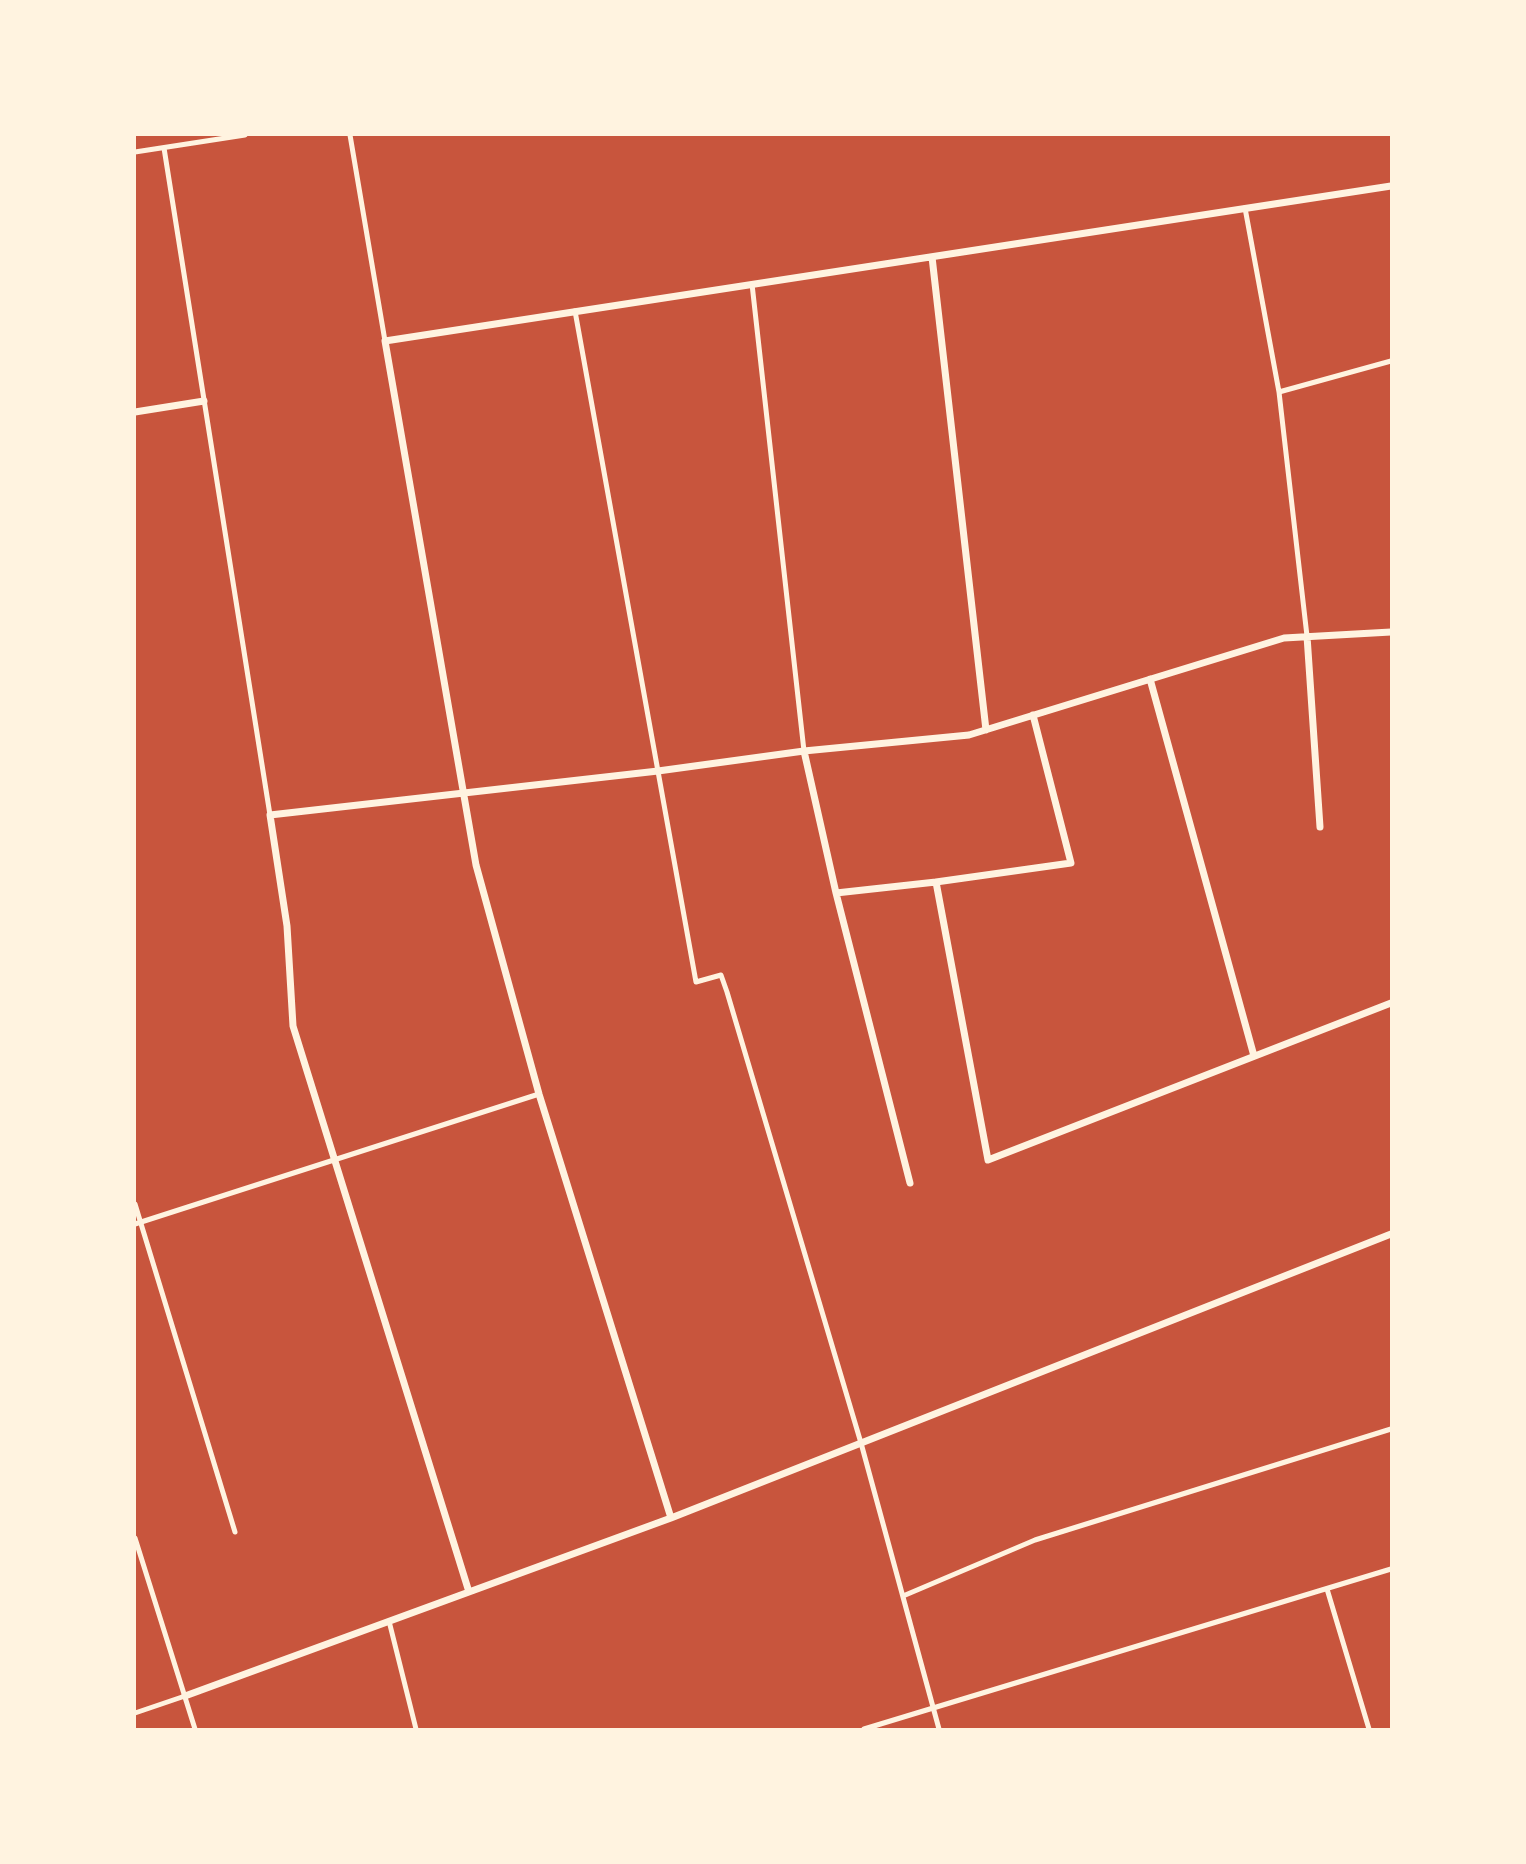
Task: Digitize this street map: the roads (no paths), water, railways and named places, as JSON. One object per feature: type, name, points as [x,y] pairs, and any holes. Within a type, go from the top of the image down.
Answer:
[{"type":"street","points":[[671,1518],[539,1094],[477,865],[385,341],[1391,186]]},
{"type":"street","points":[[932,257],[986,730]]},
{"type":"street","points":[[135,411],[204,401]]},
{"type":"street","points":[[469,1592],[293,1026],[287,926],[270,815],[657,771],[804,751],[970,735],[1284,638],[1391,632]]},
{"type":"street","points":[[1307,636],[1320,827]]},
{"type":"street","points":[[1150,680],[1254,1056]]},
{"type":"street","points":[[835,893],[1071,863],[1033,715]]},
{"type":"street","points":[[804,751],[835,893],[910,1183]]},
{"type":"street","points":[[936,882],[988,1160],[1391,1003]]},
{"type":"street","points":[[185,1696],[671,1518],[1391,1234]]},
{"type":"lane","points":[[135,152],[245,135]]},
{"type":"lane","points":[[350,135],[385,341]]},
{"type":"lane","points":[[164,148],[270,815]]},
{"type":"lane","points":[[1245,208],[1279,391],[1307,636]]},
{"type":"lane","points":[[752,284],[804,751]]},
{"type":"lane","points":[[575,312],[696,982],[721,975],[862,1443],[939,1729]]},
{"type":"lane","points":[[1279,391],[1391,361]]},
{"type":"lane","points":[[137,1224],[539,1094]]},
{"type":"lane","points":[[135,1203],[137,1224],[235,1532]]},
{"type":"lane","points":[[903,1596],[1035,1541],[1391,1429]]},
{"type":"lane","points":[[135,1538],[195,1729]]},
{"type":"lane","points":[[864,1729],[1391,1569]]},
{"type":"lane","points":[[1327,1588],[1369,1729]]},
{"type":"lane","points":[[389,1621],[416,1729]]},
{"type":"lane","points":[[135,1713],[185,1696]]}]
